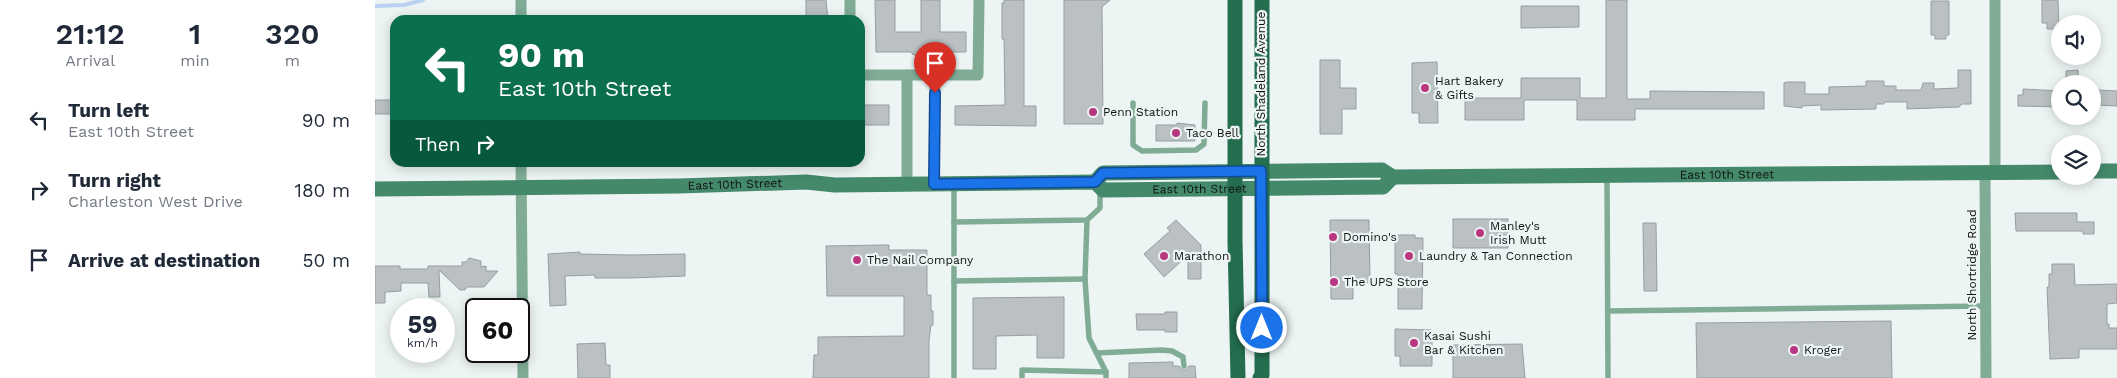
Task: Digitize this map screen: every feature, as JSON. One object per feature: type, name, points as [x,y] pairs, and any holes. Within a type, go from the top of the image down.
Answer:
[{"type":"main road","points":[[1235,0],[1235,189],[1239,378]]},
{"type":"main road","name":"North Shadeland Avenue","points":[[1260,378],[1262,375],[1262,0]]},
{"type":"main road","name":"East 10th Street","points":[[1097,185],[1103,173],[1235,171],[1382,170],[1393,177],[2051,172]]},
{"type":"main road","points":[[2101,171],[2117,171]]},
{"type":"main road","name":"East 10th Street","points":[[375,189],[806,182],[835,185],[1097,185],[1103,190],[1235,189],[1383,187],[1393,177]]},
{"type":"street","points":[[521,0],[521,15]]},
{"type":"street","points":[[850,0],[850,15]]},
{"type":"street","points":[[865,75],[978,75],[979,0]]},
{"type":"street","name":"North Shortridge Road","points":[[1986,378],[1986,306],[1995,0]]},
{"type":"street","points":[[907,75],[907,184]]},
{"type":"street","points":[[934,184],[935,75]]},
{"type":"street","points":[[521,167],[523,378]]},
{"type":"lane","points":[[1133,103],[1133,145],[1141,150],[1196,150],[1204,144],[1205,103]]},
{"type":"lane","points":[[1607,175],[1608,378]]},
{"type":"lane","points":[[954,184],[954,378]]},
{"type":"lane","points":[[954,222],[1087,220],[1100,208],[1097,185]]},
{"type":"lane","points":[[1022,378],[1022,370],[1106,375],[1089,338],[1085,279],[1087,220]]},
{"type":"lane","points":[[954,281],[1085,279]]},
{"type":"lane","points":[[1608,311],[1986,306]]},
{"type":"lane","points":[[1097,353],[1172,351],[1183,357],[1184,366]]},
{"type":"building","points":[[806,0],[826,0],[828,15],[806,15]]},
{"type":"building","points":[[875,0],[895,0],[895,32],[921,32],[921,0],[940,0],[940,32],[966,32],[966,52],[930,52],[920,57],[912,54],[912,52],[876,52]]},
{"type":"building","points":[[1004,0],[1024,0],[1024,106],[1036,106],[1036,126],[955,125],[955,106],[1005,105],[1004,39],[1002,39],[1002,3],[1004,3]]},
{"type":"building","points":[[1064,0],[1110,0],[1102,7],[1103,124],[1064,124]]},
{"type":"building","points":[[1606,0],[1627,0],[1627,99],[1650,99],[1650,91],[1764,92],[1764,109],[1635,109],[1635,120],[1577,120],[1577,100],[1524,100],[1524,120],[1465,120],[1465,98],[1521,98],[1521,78],[1580,78],[1580,98],[1606,98]]},
{"type":"building","points":[[2042,0],[2058,0],[2059,15],[2051,15],[2051,29],[2047,29],[2047,23],[2042,23]]},
{"type":"building","points":[[1931,1],[1949,1],[1949,35],[1946,35],[1946,39],[1935,39],[1935,35],[1931,35]]},
{"type":"building","points":[[1521,6],[1579,6],[1579,27],[1521,28]]},
{"type":"building","points":[[1320,60],[1340,60],[1340,88],[1356,88],[1356,109],[1342,109],[1342,134],[1320,134]]},
{"type":"building","name":"Hart Bakery & Gifts","points":[[1437,62],[1438,123],[1419,123],[1419,113],[1412,113],[1412,63]]},
{"type":"building","points":[[1958,70],[1971,70],[1971,104],[1962,104],[1959,107],[1907,109],[1907,102],[1884,102],[1884,104],[1876,104],[1876,109],[1821,110],[1821,105],[1802,106],[1802,108],[1784,106],[1784,83],[1787,82],[1805,82],[1805,94],[1829,94],[1829,87],[1866,86],[1866,81],[1884,81],[1884,86],[1896,86],[1896,90],[1921,90],[1923,83],[1934,83],[1934,89],[1958,88]]},
{"type":"building","points":[[2078,70],[2078,75],[2066,75],[2066,71]]},
{"type":"building","points":[[2023,89],[2051,91],[2051,107],[2018,106],[2018,95],[2023,95]]},
{"type":"building","points":[[2101,90],[2117,91],[2117,106],[2101,105]]},
{"type":"building","points":[[375,100],[390,100],[390,114],[375,114]]},
{"type":"building","points":[[865,105],[889,105],[889,125],[865,125]]},
{"type":"building","name":"Taco Bell","points":[[1177,123],[1195,125],[1195,141],[1156,141],[1156,125],[1177,125]]},
{"type":"building","points":[[2015,213],[2077,213],[2077,222],[2094,222],[2094,234],[2083,234],[2083,231],[2016,231]]},
{"type":"building","name":"Manley's Irish Mutt","points":[[1453,219],[1508,219],[1508,248],[1453,248]]},
{"type":"building","points":[[1176,220],[1201,245],[1201,279],[1188,279],[1188,255],[1164,277],[1144,254],[1170,231],[1167,228]]},
{"type":"building","points":[[1330,220],[1369,220],[1370,280],[1364,286],[1353,286],[1353,299],[1331,299]]},
{"type":"building","points":[[1643,223],[1656,223],[1657,291],[1644,291]]},
{"type":"building","name":"Laundry & Tan Connection","points":[[1395,235],[1415,235],[1415,238],[1423,238],[1422,309],[1398,309],[1398,274],[1395,274]]},
{"type":"building","points":[[889,245],[889,250],[927,250],[927,295],[931,295],[931,311],[933,311],[933,325],[931,325],[929,340],[929,378],[813,378],[814,355],[818,355],[818,337],[904,336],[904,296],[827,296],[826,246]]},
{"type":"building","points":[[580,252],[580,254],[631,255],[685,254],[685,276],[595,278],[595,275],[565,276],[566,305],[550,306],[548,254]]},
{"type":"building","points":[[469,258],[481,261],[481,267],[486,266],[486,271],[498,271],[484,287],[467,287],[465,290],[460,290],[439,270],[440,297],[429,297],[428,283],[401,283],[401,291],[385,292],[385,303],[375,303],[375,266],[400,266],[400,269],[428,269],[428,266],[462,266],[462,262],[466,262]]},
{"type":"building","points":[[2052,264],[2074,264],[2075,285],[2117,284],[2117,303],[2107,304],[2107,324],[2109,324],[2109,328],[2117,328],[2117,349],[2079,349],[2079,358],[2050,359],[2047,287],[2049,287],[2049,274],[2052,274]]},
{"type":"building","points":[[1064,297],[1064,358],[1037,358],[1037,335],[996,336],[996,369],[973,369],[973,298]]},
{"type":"building","points":[[1165,312],[1177,312],[1177,332],[1137,330],[1136,314],[1165,314]]},
{"type":"building","name":"Kroger","points":[[1891,321],[1892,378],[1697,378],[1696,323]]},
{"type":"building","name":"Kasai Sushi Bar & Kitchen","points":[[1395,329],[1432,330],[1432,366],[1400,366],[1400,356],[1395,356]]},
{"type":"building","points":[[605,343],[606,365],[610,365],[610,378],[578,378],[577,344]]},
{"type":"building","points":[[1522,344],[1525,378],[1453,378],[1453,345]]},
{"type":"building","points":[[1173,362],[1173,366],[1179,366],[1183,370],[1186,370],[1189,366],[1195,366],[1196,378],[1129,378],[1129,363]]},
{"type":"waterway","points":[[375,6],[404,5],[423,0]]},
{"type":"place","name":"Hart Bakery & Gifts","points":[[1425,88]]},
{"type":"place","name":"Penn Station","points":[[1093,112]]},
{"type":"place","name":"Taco Bell","points":[[1176,133]]},
{"type":"place","name":"Manley's Irish Mutt","points":[[1480,233]]},
{"type":"place","name":"Domino's","points":[[1333,237]]},
{"type":"place","name":"Marathon","points":[[1164,256]]},
{"type":"place","name":"Laundry & Tan Connection","points":[[1409,256]]},
{"type":"place","name":"The Nail Company","points":[[857,260]]},
{"type":"place","name":"The UPS Store","points":[[1334,282]]},
{"type":"place","name":"Kasai Sushi Bar & Kitchen","points":[[1414,343]]},
{"type":"place","name":"Kroger","points":[[1794,350]]},
{"type":"route","points":[[935,93],[934,184],[1095,182],[1103,173],[1261,171],[1262,328]]}]
